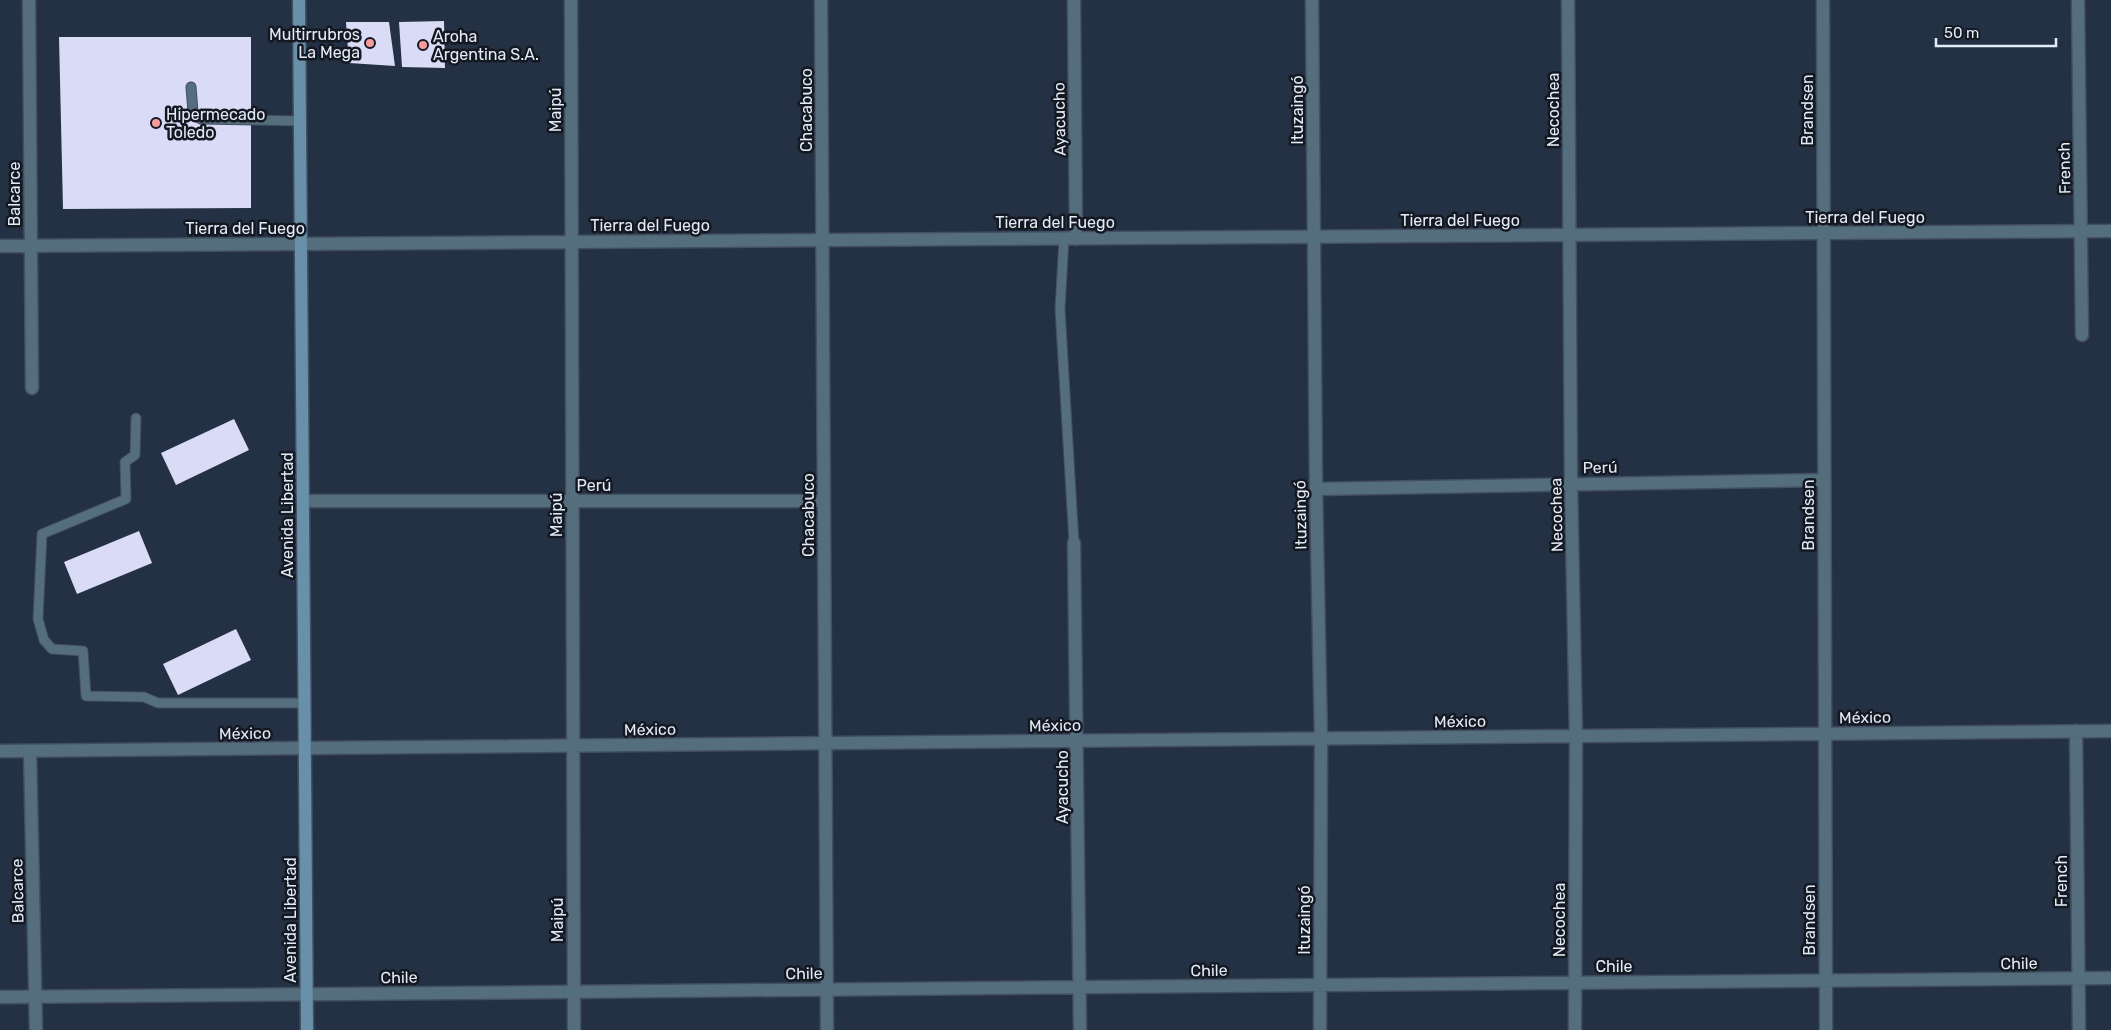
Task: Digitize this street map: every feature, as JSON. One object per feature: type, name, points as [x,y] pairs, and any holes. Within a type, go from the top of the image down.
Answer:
[{"type":"main road","name":"Avenida Libertad","points":[[299,0],[307,1030]]},
{"type":"street","name":"Balcarce","points":[[29,0],[32,388]]},
{"type":"street","name":"Maipú","points":[[571,0],[574,1030]]},
{"type":"street","name":"Chacabuco","points":[[821,0],[827,1030]]},
{"type":"street","name":"Ayacucho","points":[[1070,239],[1074,0]]},
{"type":"street","name":"Ituzaingó","points":[[1312,0],[1316,489],[1321,739],[1320,1030]]},
{"type":"street","name":"Necochea","points":[[1568,0],[1571,484],[1576,736],[1575,1030]]},
{"type":"street","name":"Brandsen","points":[[1822,0],[1826,1030]]},
{"type":"street","name":"French","points":[[2078,0],[2082,335]]},
{"type":"street","name":"Tierra del Fuego","points":[[0,246],[2111,231]]},
{"type":"street","name":"Perú","points":[[1316,489],[1824,480]]},
{"type":"street","name":"Perú","points":[[304,500],[824,502]]},
{"type":"street","name":"Ayacucho","points":[[1074,543],[1078,741],[1080,1030]]},
{"type":"street","name":"México","points":[[0,751],[2111,731]]},
{"type":"street","name":"French","points":[[2076,732],[2079,1030]]},
{"type":"street","name":"Balcarce","points":[[30,751],[36,1030]]},
{"type":"street","name":"Chile","points":[[0,997],[2111,978]]},
{"type":"lane","points":[[191,87],[192,112],[201,118],[300,121]]},
{"type":"lane","points":[[1070,239],[1060,309],[1074,543]]},
{"type":"lane","points":[[136,418],[135,455],[125,462],[126,499],[42,534],[38,619],[44,640],[52,649],[83,651],[86,696],[144,696],[158,703],[305,702]]},
{"type":"building","name":"Aroha Argentina S.A.","points":[[444,21],[445,68],[402,67],[399,22]]},
{"type":"building","name":"Multirrubros La Mega","points":[[346,22],[389,22],[395,66],[349,63]]},
{"type":"building","name":"Hipermecado Toledo","points":[[59,37],[251,37],[251,208],[63,209]]},
{"type":"building","points":[[234,419],[249,450],[176,485],[161,453]]},
{"type":"building","points":[[139,531],[152,563],[77,594],[64,562]]},
{"type":"building","points":[[236,629],[251,660],[178,695],[163,664]]},
{"type":"place","name":"Multirrubros La Mega","points":[[370,43]]},
{"type":"place","name":"Aroha Argentina S.A.","points":[[423,45]]},
{"type":"place","name":"Hipermecado Toledo","points":[[156,123]]}]
